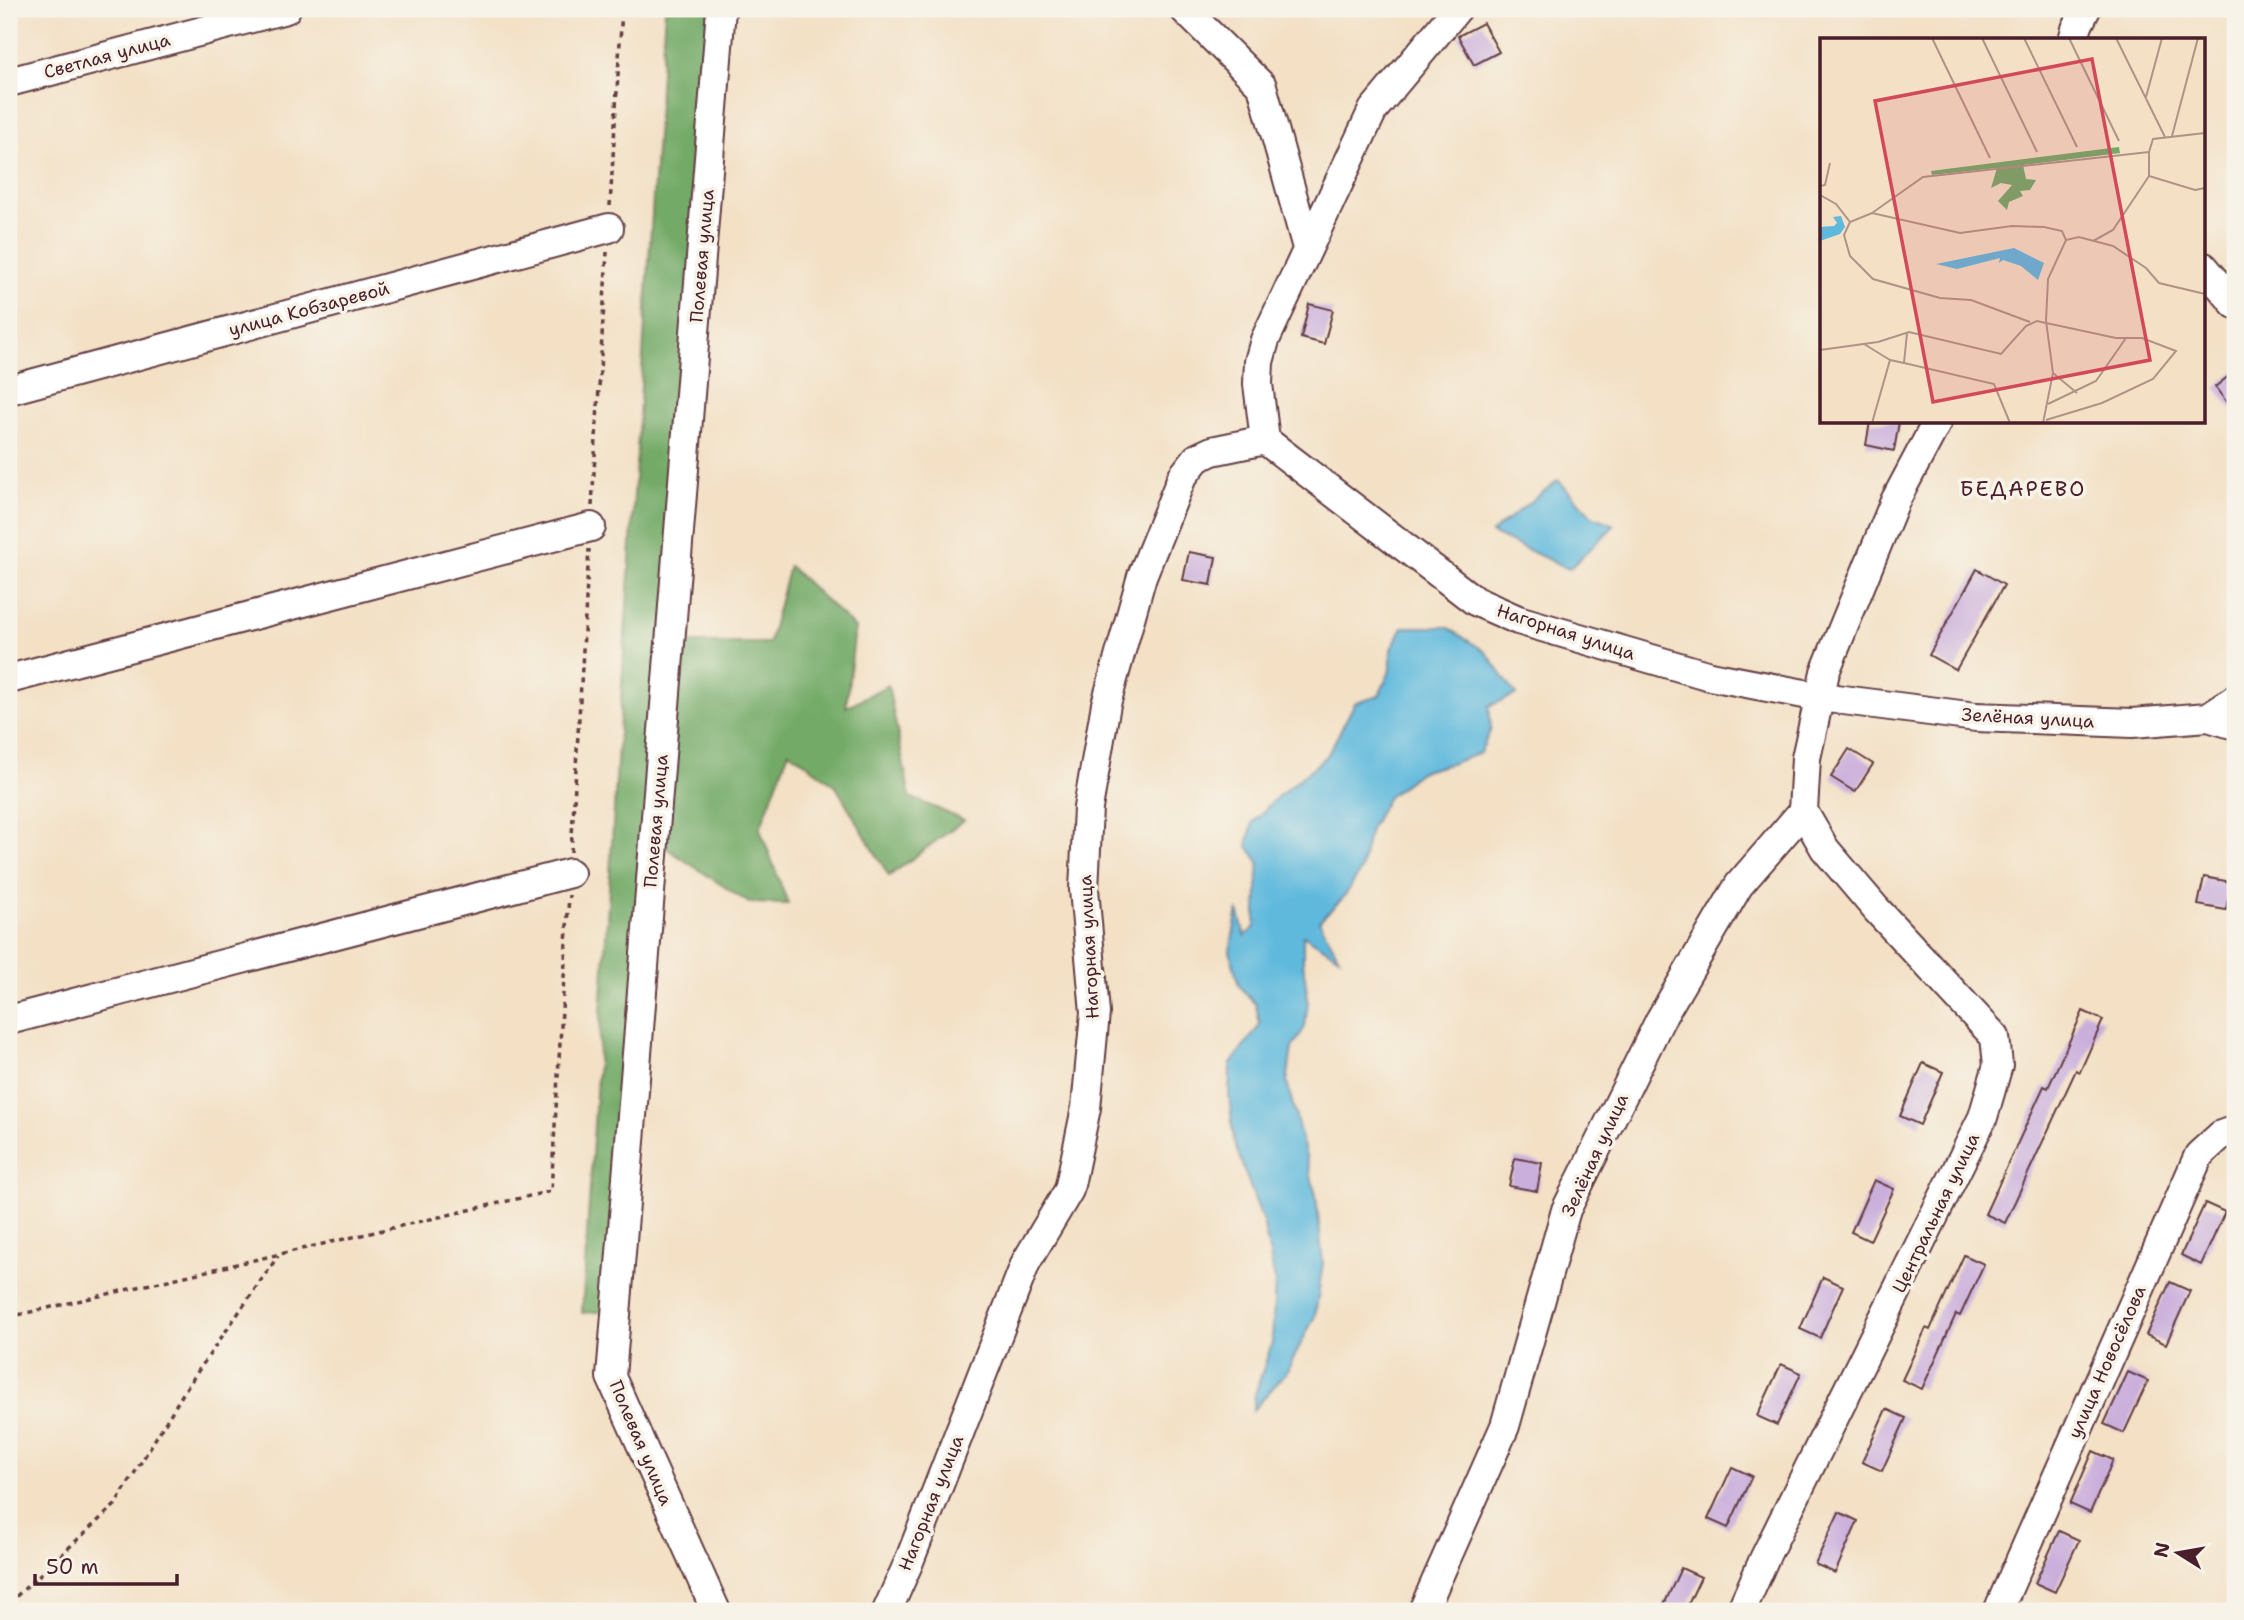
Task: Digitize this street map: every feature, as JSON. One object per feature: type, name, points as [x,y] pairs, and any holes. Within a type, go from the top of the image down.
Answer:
[{"type":"street","name":"Светлая улица","points":[[9,82],[286,9]]},
{"type":"street","name":"Полевая улица","points":[[716,1611],[611,1377],[722,9]]},
{"type":"street","points":[[1184,9],[1262,86],[1307,248]]},
{"type":"street","points":[[1265,440],[1258,384],[1259,362],[1265,340],[1373,110],[1457,9]]},
{"type":"street","points":[[2074,38],[2086,9]]},
{"type":"street","name":"улица Кобзаревой","points":[[9,390],[608,228]]},
{"type":"street","points":[[2206,269],[2235,304]]},
{"type":"street","points":[[1803,811],[1806,758],[1825,672],[1895,501],[1936,424]]},
{"type":"street","name":"Нагорная улица","points":[[887,1611],[908,1564],[1026,1262],[1069,1190],[1086,1108],[1095,1013],[1084,889],[1088,808],[1106,704],[1142,576],[1182,477],[1197,458],[1212,451],[1265,440],[1475,601],[1518,620],[1710,676],[1819,697]]},
{"type":"street","points":[[9,679],[590,527]]},
{"type":"street","name":"Зелёная улица","points":[[1819,697],[1976,717],[2132,723],[2208,716],[2235,725]]},
{"type":"street","points":[[2208,716],[2235,699]]},
{"type":"street","name":"Зелёная улица","points":[[1423,1611],[1505,1426],[1566,1210],[1660,1020],[1739,885],[1803,811]]},
{"type":"street","name":"Центральная улица","points":[[1741,1611],[1765,1557],[1983,1117],[1998,1065],[1996,1037],[1876,909],[1825,849],[1803,811]]},
{"type":"street","points":[[9,1020],[570,873]]},
{"type":"street","name":"улица Новосёлова","points":[[1998,1611],[2199,1155],[2221,1135],[2235,1130]]},
{"type":"path","points":[[9,1317],[551,1191],[622,9]]},
{"type":"path","points":[[9,1603],[115,1505],[187,1387],[279,1254]]},
{"type":"green space","points":[[665,9],[711,9],[664,643],[769,643],[789,566],[855,628],[846,707],[888,685],[910,797],[964,820],[889,876],[835,785],[789,751],[760,829],[788,904],[749,903],[645,834],[613,1311],[582,1313]]},
{"type":"water","points":[[1558,480],[1592,516],[1615,525],[1569,569],[1491,533]]},
{"type":"water","points":[[1403,627],[1447,627],[1486,652],[1516,695],[1489,706],[1491,729],[1480,753],[1420,772],[1388,797],[1370,829],[1361,870],[1344,897],[1319,921],[1339,957],[1303,935],[1303,963],[1308,1000],[1305,1027],[1292,1048],[1287,1082],[1316,1196],[1323,1263],[1315,1316],[1286,1373],[1253,1410],[1255,1394],[1272,1343],[1275,1280],[1263,1222],[1234,1142],[1229,1095],[1230,1065],[1260,1025],[1256,1005],[1239,986],[1230,951],[1238,910],[1245,936],[1255,927],[1259,862],[1247,845],[1253,822],[1275,799],[1327,756],[1355,703],[1379,696],[1391,668],[1391,649]]},
{"type":"building","points":[[1483,23],[1499,52],[1474,65],[1458,36]]},
{"type":"building","points":[[1309,304],[1333,310],[1324,344],[1301,338]]},
{"type":"building","points":[[2235,371],[2235,413],[2215,387]]},
{"type":"building","points":[[1870,424],[1899,424],[1894,451],[1866,445]]},
{"type":"building","points":[[1189,552],[1216,557],[1211,585],[1183,580]]},
{"type":"building","points":[[1977,569],[2004,585],[1956,670],[1929,655]]},
{"type":"building","points":[[1849,749],[1873,764],[1855,792],[1831,777]]},
{"type":"building","points":[[2204,877],[2231,882],[2226,910],[2198,905]]},
{"type":"building","points":[[2083,1011],[2103,1020],[2080,1072],[2076,1070],[2005,1223],[1985,1214],[2044,1086],[2048,1088]]},
{"type":"building","points":[[1923,1063],[1943,1072],[1920,1125],[1900,1116]]},
{"type":"building","points":[[1515,1158],[1542,1163],[1537,1191],[1509,1186]]},
{"type":"building","points":[[1874,1180],[1894,1189],[1870,1241],[1851,1232]]},
{"type":"building","points":[[2205,1203],[2225,1212],[2201,1265],[2181,1255]]},
{"type":"building","points":[[1964,1255],[1984,1264],[1960,1316],[1956,1314],[1922,1389],[1902,1380],[1926,1328],[1930,1330]]},
{"type":"building","points":[[1823,1277],[1843,1286],[1820,1338],[1800,1329]]},
{"type":"building","points":[[2170,1282],[2190,1291],[2166,1344],[2146,1335]]},
{"type":"building","points":[[1781,1364],[1801,1373],[1777,1425],[1757,1416]]},
{"type":"building","points":[[2128,1372],[2148,1381],[2124,1433],[2104,1424]]},
{"type":"building","points":[[1886,1409],[1906,1418],[1882,1471],[1862,1462]]},
{"type":"building","points":[[2093,1451],[2113,1460],[2090,1513],[2070,1504]]},
{"type":"building","points":[[1732,1467],[1752,1476],[1728,1528],[1708,1519]]},
{"type":"building","points":[[1839,1512],[1858,1521],[1835,1573],[1815,1564]]},
{"type":"building","points":[[2059,1531],[2079,1540],[2055,1592],[2035,1583]]},
{"type":"building","points":[[1681,1568],[1701,1577],[1685,1611],[1661,1611]]},
{"type":"district","name":"БЕДАРЕВО","points":[[2023,489]]}]
